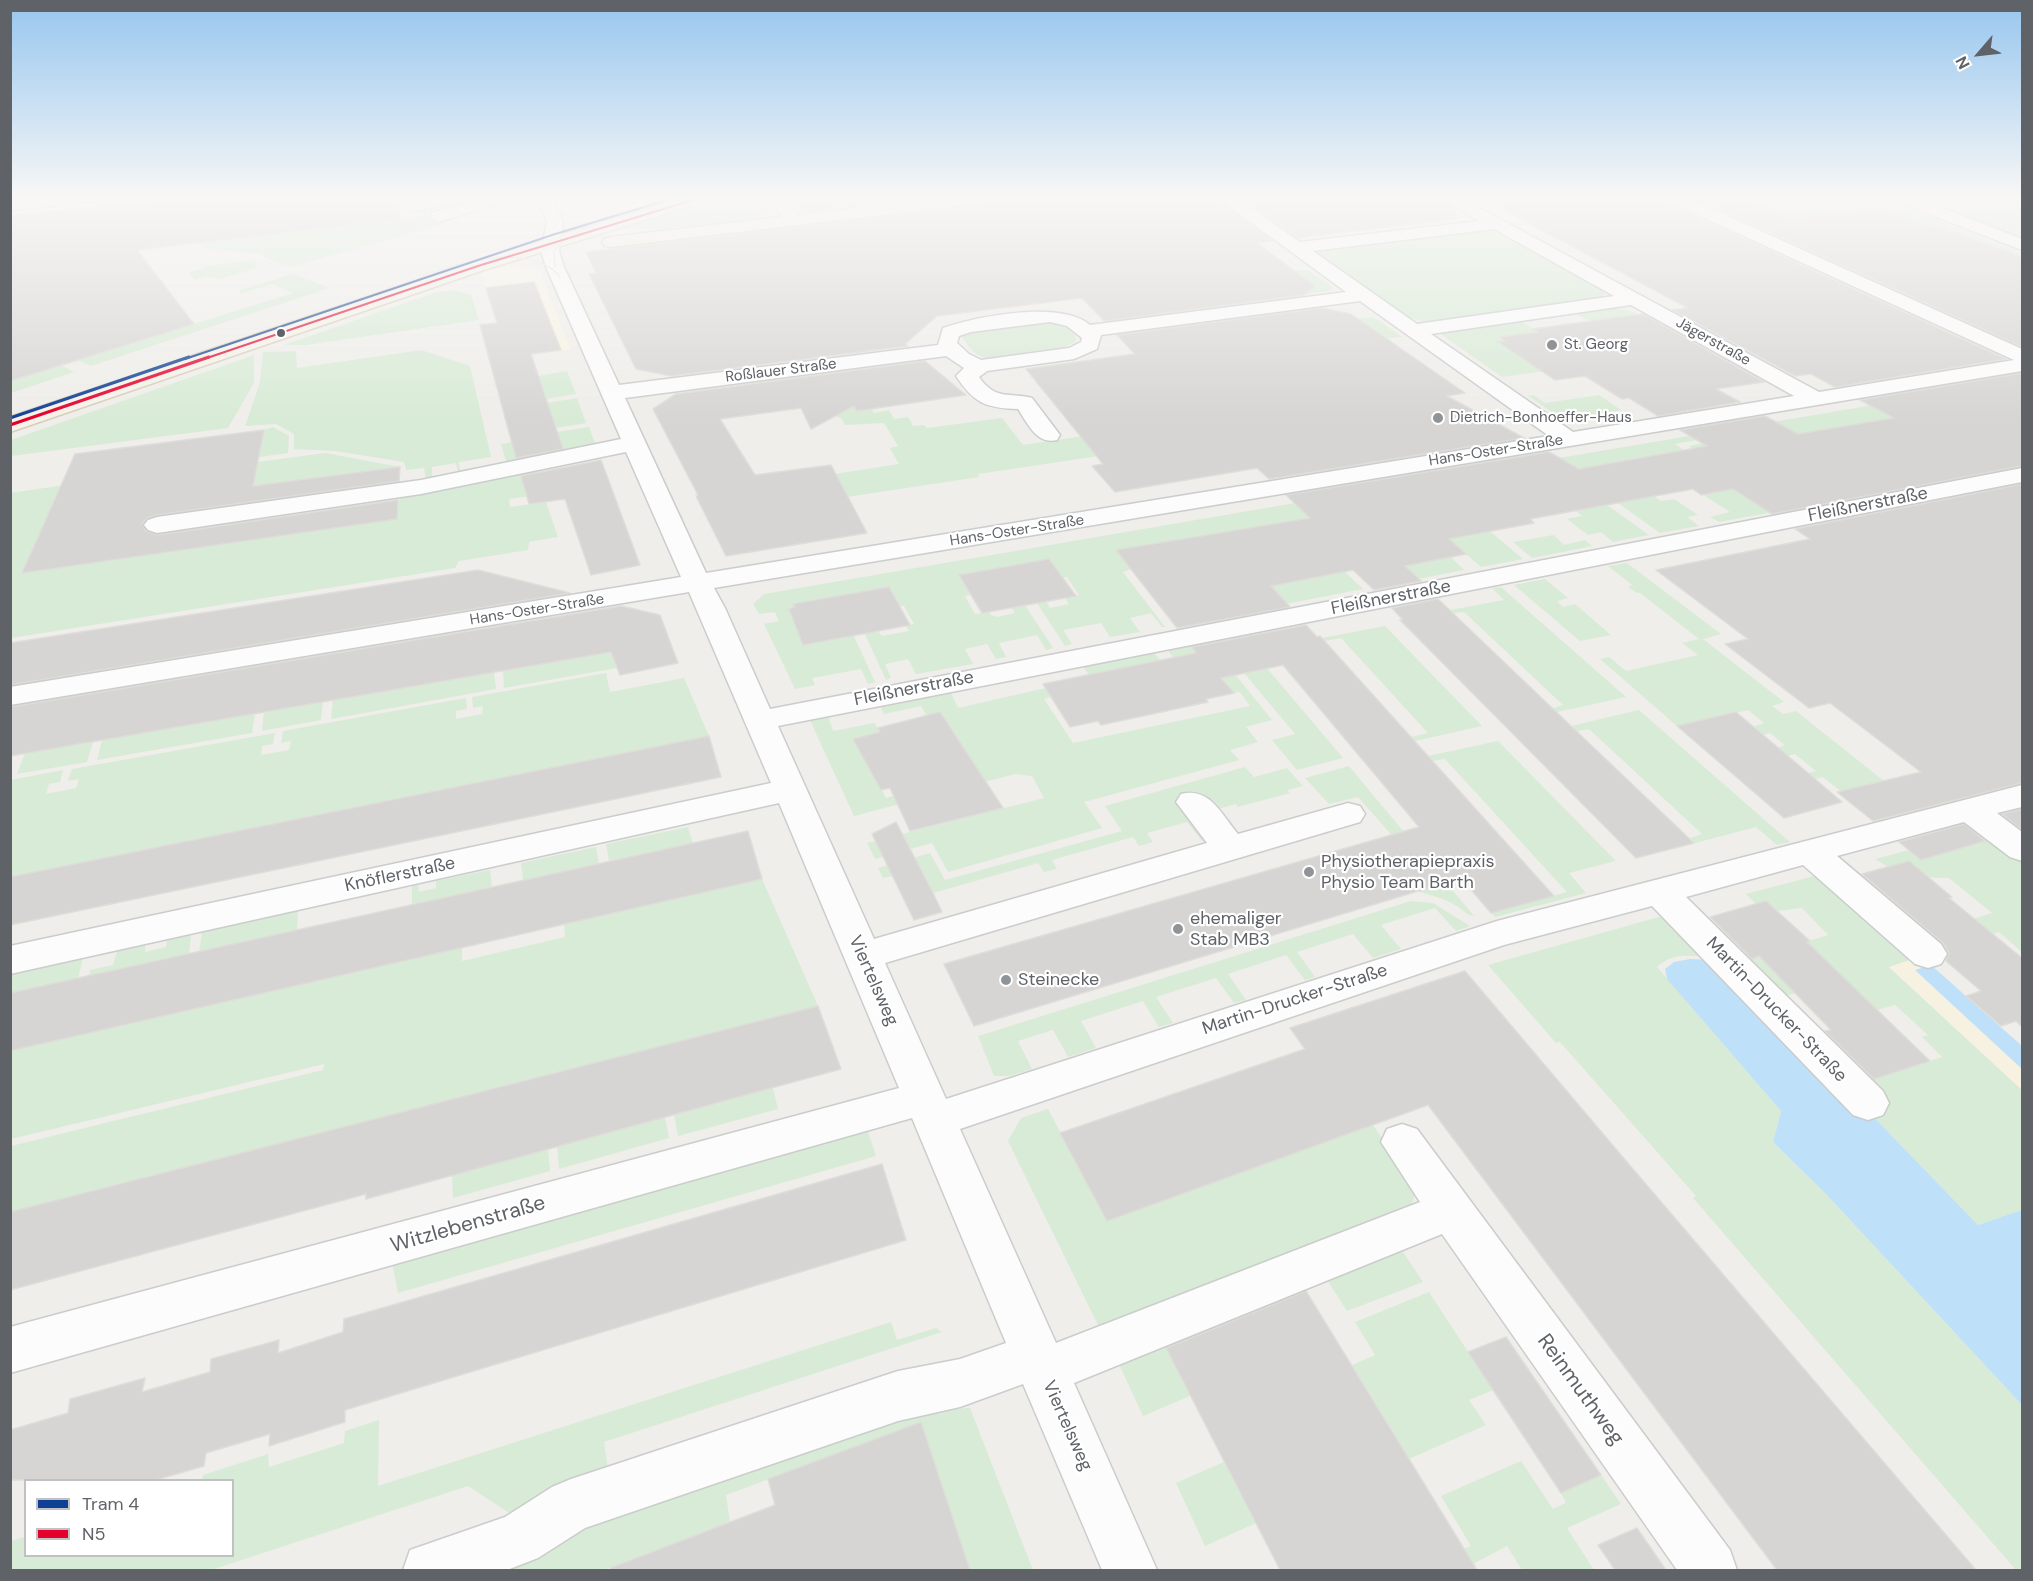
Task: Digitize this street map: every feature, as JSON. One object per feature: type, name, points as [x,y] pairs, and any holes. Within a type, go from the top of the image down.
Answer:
[{"type":"main road","points":[[10,407],[413,273]]},
{"type":"main road","points":[[10,425],[460,273]]},
{"type":"street","name":"Viertelsweg","points":[[563,273],[611,393],[697,584],[711,608],[1130,1570]]},
{"type":"street","points":[[1332,273],[1568,439]]},
{"type":"street","name":"Jägerstraße","points":[[1586,273],[1816,399]]},
{"type":"street","points":[[1839,273],[2022,356]]},
{"type":"street","points":[[1088,331],[1364,295]]},
{"type":"street","points":[[1414,330],[1635,299]]},
{"type":"street","points":[[1055,316],[1074,321],[1088,331],[1092,342],[1081,351],[981,366],[960,359],[951,349],[947,339],[950,332],[979,324],[1055,316]]},
{"type":"street","name":"Roßlauer Straße","points":[[611,393],[951,349]]},
{"type":"street","name":"Hans-Oster-Straße","points":[[10,696],[2022,365]]},
{"type":"street","points":[[981,366],[967,376],[979,395],[991,400],[1024,404],[1049,435]]},
{"type":"street","points":[[157,525],[421,487],[635,443]]},
{"type":"street","name":"Fleißnerstraße","points":[[760,721],[805,710],[1252,626],[2022,475]]},
{"type":"street","name":"Knöflerstraße","points":[[10,960],[789,790]]},
{"type":"street","name":"Martin-Drucker-Straße","points":[[929,1109],[1497,934],[2022,796]]},
{"type":"street","points":[[1193,802],[1230,848]]},
{"type":"street","points":[[1969,809],[2022,849]]},
{"type":"street","points":[[862,957],[1348,814]]},
{"type":"street","points":[[1808,851],[1928,954]]},
{"type":"street","name":"Martin-Drucker-Straße","points":[[1659,891],[1868,1103]]},
{"type":"street","name":"Witzlebenstraße","points":[[10,1350],[929,1109]]},
{"type":"street","name":"Reinmuthweg","points":[[1402,1142],[1710,1570]]},
{"type":"street","points":[[430,1570],[519,1539],[571,1506],[898,1396],[1039,1364],[1451,1210]]},
{"type":"shaded area","points":[[482,273],[540,273],[570,349],[508,358]]},
{"type":"green space","points":[[190,273],[242,273],[220,279],[207,277],[195,280]]},
{"type":"green space","points":[[1297,273],[1312,273],[1333,287],[1330,291],[1262,300],[1314,286]]},
{"type":"green space","points":[[1344,273],[1571,273],[1605,292],[1602,300],[1427,323],[1409,317]]},
{"type":"green space","points":[[1858,273],[2022,273],[2022,308],[1990,313],[1971,304],[1939,309]]},
{"type":"green space","points":[[293,274],[330,288],[91,366],[77,360],[293,293],[272,284],[239,294],[240,290]]},
{"type":"green space","points":[[455,290],[471,295],[479,320],[306,345],[284,345],[437,292]]},
{"type":"green space","points":[[1608,308],[1642,315],[1694,345],[1641,352],[1575,313]]},
{"type":"green space","points":[[1371,317],[1402,337],[1387,339],[1358,319]]},
{"type":"green space","points":[[1519,320],[1538,332],[1501,337],[1505,341],[1499,343],[1518,355],[1525,354],[1589,365],[1502,377],[1442,335],[1444,331]]},
{"type":"green space","points":[[1050,322],[1063,325],[1070,330],[1076,341],[1045,352],[991,358],[976,354],[962,337],[967,332]]},
{"type":"green space","points":[[421,350],[470,366],[491,457],[459,462],[460,470],[492,465],[493,467],[458,474],[456,463],[432,467],[432,478],[426,480],[424,468],[406,470],[404,462],[335,451],[294,449],[294,434],[276,424],[245,426],[260,382],[263,352],[296,351],[297,368]]},
{"type":"green space","points":[[254,355],[254,383],[228,428],[11,456],[11,440]]},
{"type":"green space","points":[[61,365],[74,372],[11,393],[11,381]]},
{"type":"green space","points":[[847,370],[874,413],[889,410],[894,419],[908,417],[913,426],[924,425],[927,428],[1002,418],[1023,445],[1280,407],[1126,452],[794,505],[776,483],[899,464],[890,448],[898,446],[884,423],[845,425],[842,419],[822,409],[807,377]]},
{"type":"green space","points":[[567,371],[576,394],[546,399],[538,376]]},
{"type":"green space","points":[[1945,393],[1979,403],[2022,424],[2022,438],[1984,419],[1904,416],[1717,464],[1688,446],[1731,438],[1719,431]]},
{"type":"green space","points":[[1534,395],[1545,403],[1599,395],[1621,410],[1570,418],[1555,414],[1528,396]]},
{"type":"green space","points":[[577,398],[586,423],[556,428],[547,403]]},
{"type":"green space","points":[[273,427],[289,436],[288,453],[180,468],[259,453],[264,430]]},
{"type":"green space","points":[[589,427],[596,446],[507,464],[501,444],[512,442],[515,455],[557,432]]},
{"type":"green space","points":[[1713,432],[1718,436],[1675,444],[1684,450],[1454,491],[1423,481]]},
{"type":"green space","points":[[325,453],[400,467],[48,514],[22,572],[397,519],[398,502],[406,492],[534,466],[538,480],[530,496],[509,499],[510,507],[546,502],[558,537],[529,542],[528,550],[459,561],[455,568],[11,638],[10,493],[168,470],[168,474]]},
{"type":"green space","points":[[1406,484],[1348,512],[1117,550],[1131,569],[1123,572],[1165,627],[1162,627],[1151,613],[1130,618],[1140,632],[1110,637],[1101,623],[1063,630],[1072,644],[1065,646],[1037,603],[1046,601],[1050,608],[1069,604],[1065,598],[1079,595],[1067,577],[1063,578],[1049,559],[959,575],[970,595],[965,596],[975,614],[989,612],[997,617],[1015,613],[1012,608],[1023,602],[1053,648],[1046,650],[1037,635],[999,643],[1006,657],[996,659],[987,644],[965,649],[973,664],[916,674],[908,659],[885,664],[891,678],[886,680],[863,630],[878,631],[882,636],[909,631],[906,626],[914,624],[889,587],[793,604],[802,624],[795,626],[803,645],[844,638],[852,632],[875,682],[868,684],[861,669],[812,678],[815,685],[795,689],[764,624],[779,621],[775,612],[759,614],[753,604],[764,594]]},
{"type":"green space","points":[[1735,488],[1778,511],[1719,522],[1710,517],[1730,512],[1702,494]]},
{"type":"green space","points":[[1648,492],[1661,501],[1674,499],[1698,515],[1687,517],[1699,526],[1660,533],[1618,503],[1642,498]]},
{"type":"green space","points":[[1607,505],[1649,535],[1613,542],[1601,532],[1588,535],[1567,519],[1582,516],[1576,511]]},
{"type":"green space","points":[[1484,526],[1523,559],[1481,567],[1449,539]]},
{"type":"green space","points":[[1554,535],[1564,545],[1585,540],[1592,546],[1532,558],[1513,542]]},
{"type":"green space","points":[[1374,537],[1405,566],[1451,557],[1464,570],[1398,583]]},
{"type":"green space","points":[[1627,563],[1721,634],[1703,639],[1784,702],[1772,706],[1783,714],[1796,711],[1884,781],[1872,784],[1853,801],[1823,777],[1815,779],[1808,773],[1816,771],[1795,754],[1787,756],[1777,748],[1785,745],[1770,733],[1762,735],[1752,727],[1764,723],[1748,710],[1677,726],[1600,659],[1609,657],[1626,671],[1698,655],[1682,643],[1699,639],[1640,593],[1628,587],[1632,585],[1608,566]]},
{"type":"green space","points":[[1201,567],[1345,572],[1363,589],[1177,625]]},
{"type":"green space","points":[[1545,579],[1568,598],[1557,601],[1563,607],[1575,604],[1611,635],[1580,641],[1514,585]]},
{"type":"green space","points":[[1501,587],[1626,697],[1557,712],[1553,708],[1563,705],[1464,612],[1453,613],[1450,610],[1504,600],[1492,588]]},
{"type":"green space","points":[[1385,626],[1482,726],[1415,741],[1411,737],[1428,733],[1341,638],[1325,641],[1322,638]]},
{"type":"green space","points":[[1239,635],[1343,758],[1297,770],[1272,740],[1295,734],[1229,655],[1247,651],[1235,636]]},
{"type":"green space","points":[[1209,642],[1272,720],[1246,727],[1258,742],[1230,750],[1239,760],[1084,802],[1102,828],[948,872],[932,843],[875,859],[867,843],[1044,798],[1032,776],[1015,774],[854,816],[808,716],[827,713],[833,731],[874,723],[880,732],[853,739],[886,798],[915,789],[940,712],[926,715],[921,706],[884,714],[879,704],[950,691],[958,708],[1046,688],[1051,697],[1044,699],[1073,743],[1250,706],[1240,692],[1234,693],[1202,652],[1173,658],[1168,650]]},
{"type":"green space","points":[[612,652],[617,668],[504,688],[503,671]]},
{"type":"green space","points":[[1154,653],[1160,660],[1089,675],[1083,666]]},
{"type":"green space","points":[[494,672],[496,689],[331,719],[333,700]]},
{"type":"green space","points":[[606,673],[610,692],[684,678],[709,736],[11,877],[11,780],[63,770],[60,782],[49,784],[46,794],[76,788],[79,779],[68,781],[72,769],[275,733],[273,744],[262,746],[261,755],[289,750],[291,741],[281,743],[283,731],[466,698],[467,709],[456,711],[456,719],[482,714],[483,706],[473,708],[472,697]]},
{"type":"green space","points":[[323,702],[321,720],[262,731],[264,712]]},
{"type":"green space","points":[[1639,710],[1790,842],[1777,845],[1756,827],[1695,843],[1690,838],[1702,834],[1589,729],[1577,731],[1571,726]]},
{"type":"green space","points":[[255,714],[252,733],[97,760],[102,740]]},
{"type":"green space","points":[[1498,741],[1616,861],[1569,873],[1586,893],[1495,917],[1491,913],[1567,892],[1445,759],[1432,761],[1428,756]]},
{"type":"green space","points":[[93,742],[87,762],[17,774],[25,753]]},
{"type":"green space","points":[[1349,766],[1474,916],[1447,901],[1414,891],[1396,840],[1358,797],[1329,804],[1305,778]]},
{"type":"green space","points":[[1245,767],[1254,777],[1287,768],[1303,786],[1287,790],[1290,793],[1238,807],[1236,804],[1211,811],[1206,840],[1202,841],[1187,822],[1147,833],[1153,842],[1139,846],[1133,837],[1052,860],[1057,869],[1044,872],[1038,863],[933,893],[893,876],[883,878],[878,868],[930,853],[945,880],[1122,831],[1105,806]]},
{"type":"green space","points":[[688,827],[693,843],[609,861],[606,844]]},
{"type":"green space","points":[[1959,837],[1971,845],[1993,838],[2022,861],[2022,952],[1999,932],[1988,935],[1969,920],[1992,913],[1949,878],[1930,878],[1910,874],[1875,859]]},
{"type":"green space","points":[[596,847],[599,864],[523,880],[521,863]]},
{"type":"green space","points":[[490,870],[492,887],[412,905],[412,886],[418,885],[419,892],[436,888],[436,881]]},
{"type":"green space","points":[[1826,873],[1922,956],[1889,967],[2022,1090],[2022,1210],[1978,1225],[1862,1105],[1865,1081],[1942,1057],[1922,1037],[1928,1035],[1895,1005],[1877,1010],[1774,952],[1828,935],[1802,908],[1777,911],[1766,901],[1756,904],[1746,894]]},
{"type":"green space","points":[[762,879],[818,1006],[11,1212],[11,1146],[323,1070],[324,1064],[11,1139],[11,1051],[462,947],[462,961],[565,937],[564,924]]},
{"type":"green space","points":[[1411,901],[1433,903],[1470,926],[1456,931],[1435,908],[1381,925],[1401,949],[1373,958],[1353,934],[1297,952],[1315,977],[1305,980],[1286,955],[1228,974],[1246,1000],[1234,1003],[1216,978],[1156,997],[1173,1023],[1159,1027],[1143,1001],[1081,1021],[1096,1048],[1068,1057],[1053,1030],[1018,1041],[1032,1069],[1008,1076],[994,1076],[978,1036]]},
{"type":"green space","points":[[298,911],[297,930],[199,952],[202,932]]},
{"type":"green space","points":[[1666,915],[1705,956],[1674,957],[1657,967],[1781,1111],[1773,1142],[1826,1194],[2022,1405],[2022,1570],[2016,1570],[1693,1198],[1696,1196],[1560,1042],[1556,1043],[1488,965]]},
{"type":"green space","points":[[191,934],[189,954],[89,976],[90,970],[113,965],[117,951],[145,944],[145,952],[166,947],[167,940]]},
{"type":"green space","points":[[1762,956],[1795,993],[1783,997],[1747,960]]},
{"type":"green space","points":[[83,958],[78,978],[11,993],[10,974]]},
{"type":"green space","points":[[773,1088],[778,1109],[678,1136],[674,1115]]},
{"type":"green space","points":[[1048,1109],[1107,1221],[1372,1124],[1411,1179],[1416,1192],[1411,1206],[1114,1327],[1098,1325],[1008,1141],[1021,1118]]},
{"type":"green space","points":[[665,1117],[669,1138],[559,1169],[557,1147]]},
{"type":"green space","points":[[860,1131],[868,1132],[876,1156],[398,1293],[392,1262]]},
{"type":"green space","points":[[548,1149],[550,1171],[453,1198],[452,1175]]},
{"type":"green space","points":[[1394,1252],[1403,1252],[1423,1282],[1347,1311],[1326,1278]]},
{"type":"green space","points":[[1429,1292],[1493,1390],[1469,1400],[1486,1425],[1409,1459],[1352,1365],[1375,1355],[1355,1322]]},
{"type":"green space","points":[[891,1322],[897,1340],[936,1328],[942,1332],[604,1442],[608,1471],[514,1516],[468,1486],[211,1570],[11,1570],[11,1541],[24,1537],[24,1557],[234,1557],[234,1479],[202,1479],[203,1475],[268,1454],[269,1467],[344,1443],[345,1431],[379,1420],[378,1486]]},
{"type":"green space","points":[[1163,1343],[1190,1396],[1143,1416],[1118,1362]]},
{"type":"green space","points":[[970,1408],[1033,1570],[970,1570],[921,1422],[726,1495],[730,1522],[603,1570],[504,1570],[573,1531],[920,1411]]},
{"type":"green space","points":[[1521,1461],[1553,1509],[1566,1503],[1561,1493],[1601,1475],[1621,1504],[1567,1528],[1594,1570],[1522,1570],[1507,1546],[1473,1564],[1464,1549],[1471,1546],[1441,1496]]},
{"type":"green space","points":[[1224,1462],[1256,1523],[1205,1546],[1176,1483]]},
{"type":"sand","points":[[1922,956],[1931,965],[1916,971],[2022,1069],[2022,1090],[1889,967]]},
{"type":"water","points":[[1690,959],[1709,960],[1862,1105],[1978,1225],[2022,1210],[2022,1405],[1826,1194],[1773,1142],[1781,1111],[1667,979],[1665,969],[1674,962]]},
{"type":"water","points":[[1931,965],[2022,1046],[2022,1069],[1915,970]]},
{"type":"building","points":[[10,273],[155,273],[194,324],[10,381]]},
{"type":"building","points":[[1297,273],[1315,286],[1304,295],[1104,321],[1082,298],[937,316],[905,344],[908,346],[671,376],[636,369],[589,274]]},
{"type":"building","points":[[1622,273],[1819,273],[2006,359],[1835,387],[1811,374],[1795,376],[1672,310],[1688,308]]},
{"type":"building","points":[[1859,273],[2022,273],[2022,347]]},
{"type":"building","points":[[534,282],[561,350],[531,354],[563,449],[516,458],[480,325],[497,323],[486,288]]},
{"type":"building","points":[[1322,308],[1351,314],[1465,393],[1447,396],[1524,438],[1269,479],[1257,468],[1115,492],[1092,466],[1103,464],[1026,369],[1135,354],[1117,335]]},
{"type":"building","points":[[1643,314],[1764,382],[1716,389],[1740,402],[1658,416],[1629,398],[1622,399],[1585,376],[1555,380],[1498,342],[1505,341],[1500,337],[1538,332],[1533,329]]},
{"type":"building","points":[[925,361],[966,395],[857,411],[854,406],[811,429],[801,408],[720,419],[755,475],[831,465],[867,533],[726,556],[696,496],[698,495],[653,409],[676,394]]},
{"type":"building","points":[[2022,373],[2022,466],[1772,514],[1733,489],[1701,495],[1693,489],[1530,519],[1534,523],[1449,539],[1466,554],[1405,566],[1421,581],[1374,590],[1353,570],[1271,586],[1290,607],[1177,628],[1116,550],[1310,518],[1286,495],[1549,452],[1579,469],[1707,446],[1680,430],[1765,416],[1798,434],[1894,418],[1860,400]]},
{"type":"building","points":[[264,430],[253,486],[400,467],[399,481],[157,515],[147,518],[142,524],[146,531],[157,535],[398,500],[397,519],[22,573],[75,454]]},
{"type":"building","points":[[601,460],[640,565],[591,575],[565,499],[529,504],[521,476]]},
{"type":"building","points":[[2022,484],[2022,783],[1873,821],[1837,792],[1921,772],[1830,703],[1809,708],[1725,644],[1748,639],[1656,570],[1810,539],[1795,529]]},
{"type":"building","points":[[1049,559],[1076,596],[982,613],[959,575]]},
{"type":"building","points":[[478,570],[570,593],[10,685],[10,643]]},
{"type":"building","points":[[889,587],[910,625],[803,645],[789,609],[795,607],[793,604]]},
{"type":"building","points":[[1438,599],[1694,843],[1636,858],[1400,620],[1403,620],[1392,608]]},
{"type":"building","points":[[621,606],[660,615],[678,663],[620,675],[611,652],[10,756],[10,707]]},
{"type":"building","points":[[1306,625],[1317,637],[1320,636],[1554,896],[1491,913],[1461,878],[974,1026],[944,964],[1419,827],[1283,665],[1221,678],[1234,693],[1206,699],[1208,702],[1101,725],[1098,721],[1070,727],[1043,684],[1196,653],[1192,647]]},
{"type":"building","points":[[940,712],[1003,808],[910,831],[890,788],[881,790],[853,739],[880,732],[878,728]]},
{"type":"building","points":[[1736,712],[1842,802],[1784,818],[1677,726]]},
{"type":"building","points":[[709,736],[721,777],[10,925],[10,877]]},
{"type":"building","points":[[2022,809],[2022,830],[2002,814]]},
{"type":"building","points":[[896,822],[942,912],[914,920],[872,834]]},
{"type":"building","points":[[1964,824],[1985,841],[1921,860],[1899,842]]},
{"type":"building","points":[[748,831],[762,879],[10,1051],[10,993]]},
{"type":"building","points":[[1909,861],[1952,897],[1949,898],[2022,958],[2022,1027],[2016,1021],[2001,1026],[1966,996],[1981,991],[1946,961],[1949,953],[1943,943],[1862,874]]},
{"type":"building","points":[[1766,901],[1810,941],[1807,942],[1930,1061],[1874,1079],[1825,1031],[1831,1030],[1759,956],[1752,959],[1710,917]]},
{"type":"building","points":[[1465,971],[1976,1570],[1777,1570],[1428,1105],[1107,1221],[1060,1133],[1305,1049],[1290,1028]]},
{"type":"building","points":[[818,1006],[841,1069],[366,1199],[366,1194],[10,1290],[10,1212]]},
{"type":"building","points":[[882,1164],[906,1240],[345,1410],[345,1422],[269,1446],[270,1434],[206,1453],[204,1466],[159,1479],[10,1480],[10,1430],[68,1413],[70,1399],[145,1378],[142,1392],[210,1372],[211,1359],[279,1340],[278,1353],[343,1332],[344,1319]]},
{"type":"building","points":[[1306,1291],[1477,1570],[1280,1570],[1166,1348]]},
{"type":"building","points":[[1506,1337],[1601,1475],[1561,1493],[1468,1352]]},
{"type":"building","points":[[921,1422],[970,1570],[611,1570],[610,1568],[775,1505],[768,1479]]},
{"type":"building","points":[[1637,1528],[1666,1570],[1615,1570],[1598,1545]]},
{"type":"tram line","points":[[419,276],[430,273]]},
{"type":"tram line","name":"4","points":[[10,418],[440,273]]},
{"type":"tram line","points":[[555,273],[560,277]]},
{"type":"transit line","name":"N5","points":[[10,425],[458,273]]},
{"type":"place","name":"St. Georg","points":[[1552,345]]},
{"type":"place","name":"Dietrich-Bonhoeffer-Haus","points":[[1438,418]]},
{"type":"place","name":"Physiotherapiepraxis Physio Team Barth","points":[[1309,872]]},
{"type":"place","name":"ehemaliger Stab MB3","points":[[1178,929]]},
{"type":"place","name":"Steinecke","points":[[1006,980]]}]
